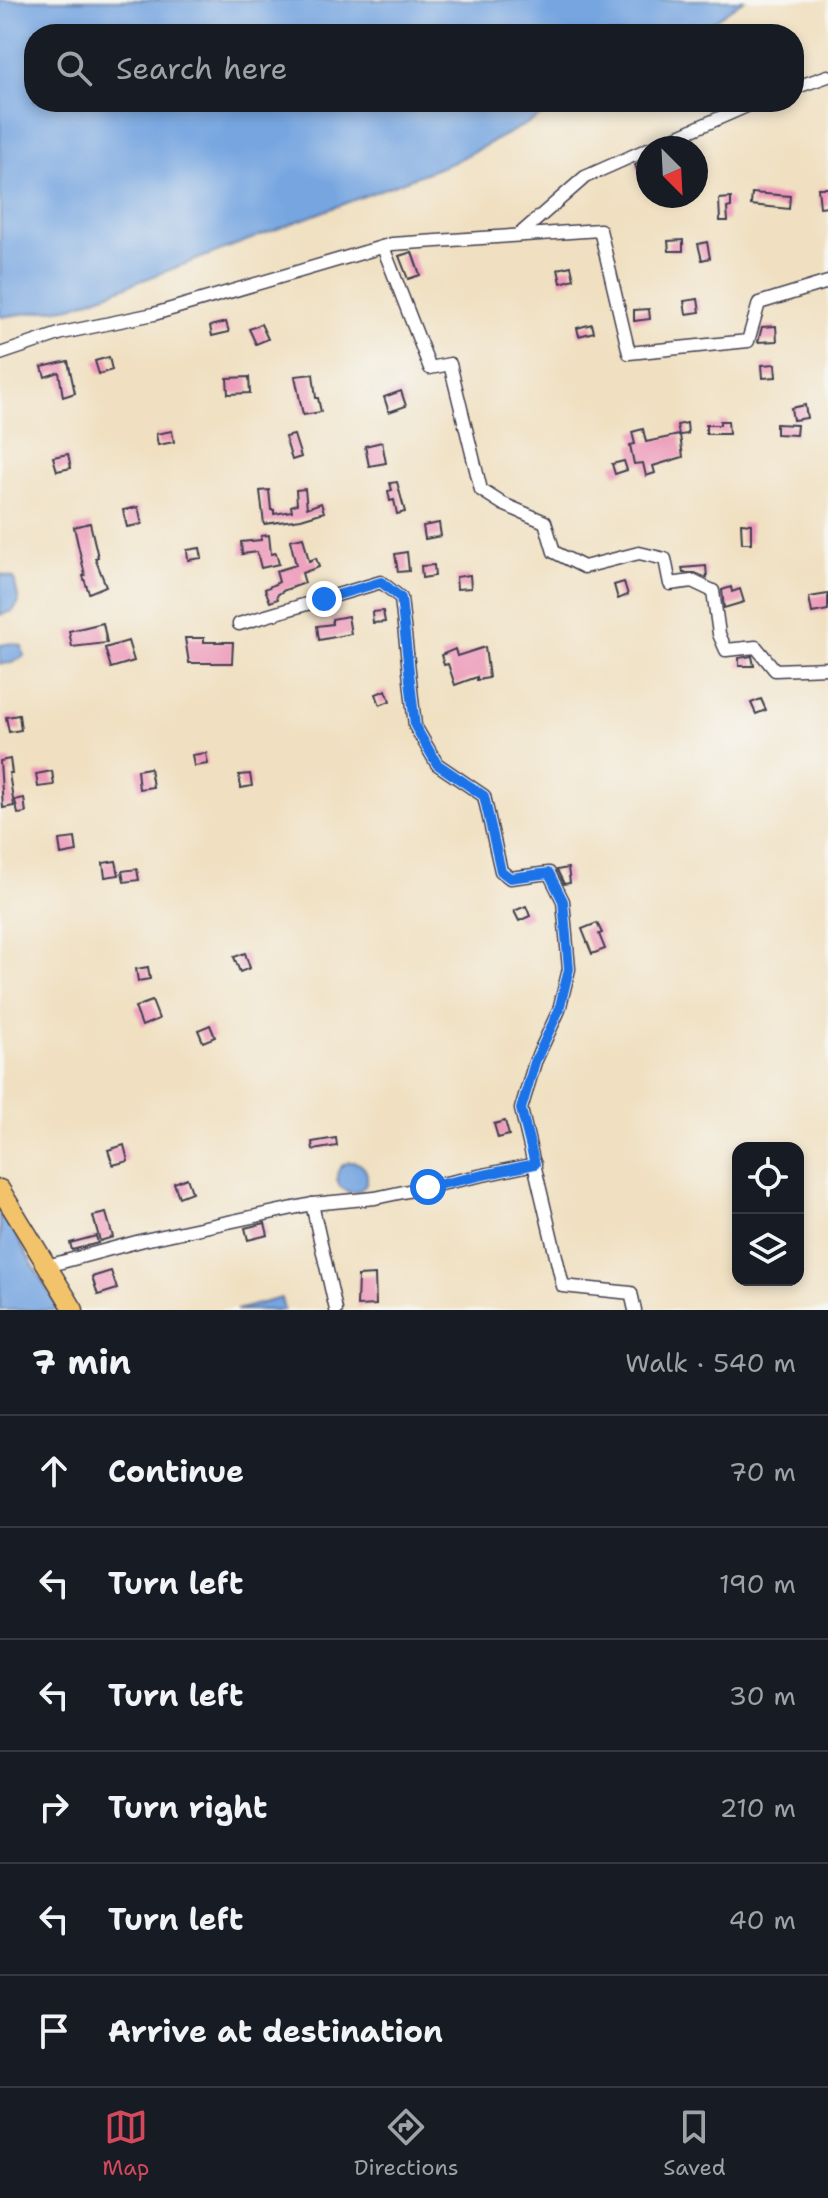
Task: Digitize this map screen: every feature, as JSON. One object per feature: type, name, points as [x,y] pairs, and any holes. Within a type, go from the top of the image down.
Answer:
[{"type":"highway","points":[[0,1189],[74,1310]]},
{"type":"street","points":[[804,84],[828,76]]},
{"type":"street","points":[[679,136],[733,112]]},
{"type":"street","points":[[520,234],[585,177],[636,155]]},
{"type":"street","points":[[0,354],[62,333],[154,314],[383,247],[520,234],[600,230],[629,353],[748,341],[759,303],[828,282]]},
{"type":"street","points":[[383,247],[430,368],[450,364],[481,490],[503,504],[545,522],[554,552],[584,567],[639,553],[665,559],[670,584],[692,581],[713,591],[719,634],[726,650],[756,647],[775,670],[828,668]]},
{"type":"street","points":[[239,624],[381,582],[401,598],[415,726],[437,764],[484,796],[501,871],[510,878],[549,873],[563,901],[569,969],[559,1010],[535,1062],[521,1109],[563,1286],[631,1293],[635,1310]]},
{"type":"street","points":[[47,1266],[144,1240],[312,1204],[375,1198],[535,1164]]},
{"type":"street","points":[[312,1204],[336,1310]]},
{"type":"water","points":[[0,0],[744,0],[709,24],[24,24],[24,112],[549,112],[454,162],[72,307],[0,317]]},
{"type":"water","points":[[0,574],[14,578],[19,602],[13,611],[0,615]]},
{"type":"water","points":[[12,643],[22,646],[24,656],[12,663],[0,664],[0,645]]},
{"type":"water","points":[[352,1162],[358,1163],[366,1171],[366,1183],[358,1191],[352,1192],[346,1191],[338,1183],[337,1177],[338,1171],[346,1163]]},
{"type":"water","points":[[0,1208],[59,1310],[0,1310]]},
{"type":"water","points":[[281,1298],[284,1310],[236,1310]]},
{"type":"building","points":[[818,188],[828,188],[828,206],[820,207]]},
{"type":"building","points":[[752,193],[790,196],[789,209],[751,205]]},
{"type":"building","points":[[731,198],[731,207],[727,208],[728,221],[720,221],[719,199]]},
{"type":"building","points":[[683,240],[683,251],[669,251],[668,241]]},
{"type":"building","points":[[707,242],[710,258],[702,260],[698,244]]},
{"type":"building","points":[[412,252],[420,275],[408,279],[399,256]]},
{"type":"building","points":[[571,266],[574,279],[561,283],[558,269]]},
{"type":"building","points":[[698,299],[700,312],[686,314],[684,301]]},
{"type":"building","points":[[649,309],[650,319],[634,321],[634,310]]},
{"type":"building","points":[[226,322],[229,332],[212,336],[210,326]]},
{"type":"building","points":[[261,324],[268,339],[256,344],[249,329]]},
{"type":"building","points":[[592,324],[594,332],[579,336],[577,328]]},
{"type":"building","points":[[776,326],[777,341],[758,342],[762,327]]},
{"type":"building","points":[[109,357],[112,370],[99,374],[95,361]]},
{"type":"building","points":[[68,361],[75,393],[63,397],[59,372],[45,377],[42,367]]},
{"type":"building","points":[[775,364],[776,377],[763,378],[762,365]]},
{"type":"building","points":[[313,374],[321,412],[303,415],[295,376]]},
{"type":"building","points":[[249,377],[250,393],[228,394],[227,378]]},
{"type":"building","points":[[401,391],[406,406],[389,412],[384,397]]},
{"type":"building","points":[[805,405],[807,418],[793,420],[791,408]]},
{"type":"building","points":[[720,421],[728,421],[729,434],[706,434],[706,425],[720,425]]},
{"type":"building","points":[[687,423],[688,434],[680,435],[683,457],[653,466],[655,473],[646,476],[643,463],[634,464],[630,445],[635,444],[632,432],[643,429],[646,442],[679,435],[677,425]]},
{"type":"building","points":[[776,424],[797,425],[796,435],[776,434]]},
{"type":"building","points":[[172,431],[174,442],[158,445],[156,434]]},
{"type":"building","points":[[294,435],[301,457],[292,460],[285,437]]},
{"type":"building","points":[[382,442],[386,463],[369,466],[365,446]]},
{"type":"building","points":[[68,454],[71,468],[57,471],[53,457]]},
{"type":"building","points":[[624,461],[627,470],[615,474],[612,464]]},
{"type":"building","points":[[397,482],[405,512],[397,514],[388,491],[392,490],[390,483]]},
{"type":"building","points":[[305,489],[307,508],[321,503],[324,512],[264,524],[260,491],[269,490],[274,514],[292,511],[291,506],[297,504],[296,490]]},
{"type":"building","points":[[138,507],[142,524],[127,527],[123,510]]},
{"type":"building","points":[[90,523],[98,557],[95,558],[106,586],[89,593],[74,527]]},
{"type":"building","points":[[439,523],[441,536],[425,539],[423,526]]},
{"type":"building","points":[[741,523],[751,524],[751,543],[742,543]]},
{"type":"building","points":[[269,535],[271,554],[276,553],[279,564],[261,568],[257,552],[242,554],[241,542],[261,540],[261,536]]},
{"type":"building","points":[[303,537],[309,561],[316,558],[319,567],[302,573],[305,583],[285,590],[277,595],[278,599],[270,602],[265,589],[279,582],[276,571],[296,565],[290,540]]},
{"type":"building","points":[[200,548],[202,558],[188,560],[187,550]]},
{"type":"building","points":[[407,552],[409,571],[398,572],[395,554]]},
{"type":"building","points":[[434,565],[435,576],[422,578],[421,566]]},
{"type":"building","points":[[706,566],[707,578],[695,573],[683,573],[682,568]]},
{"type":"building","points":[[470,575],[471,588],[457,589],[456,577]]},
{"type":"building","points":[[624,582],[628,595],[618,599],[614,585]]},
{"type":"building","points":[[731,587],[732,592],[740,589],[744,602],[724,608],[722,590]]},
{"type":"building","points":[[828,594],[828,610],[812,613],[809,597]]},
{"type":"building","points":[[383,611],[385,622],[373,623],[372,612]]},
{"type":"building","points":[[348,616],[351,634],[319,640],[317,626],[332,624],[332,619]]},
{"type":"building","points":[[103,623],[107,643],[72,647],[69,631]]},
{"type":"building","points":[[185,638],[204,638],[204,642],[233,642],[232,663],[189,663]]},
{"type":"building","points":[[128,641],[134,661],[111,668],[105,648]]},
{"type":"building","points":[[485,647],[489,678],[477,680],[477,677],[455,685],[448,664],[444,665],[441,655],[455,649],[457,656]]},
{"type":"building","points":[[752,656],[754,666],[739,666],[739,658]]},
{"type":"building","points":[[386,690],[390,701],[380,705],[376,694]]},
{"type":"building","points":[[761,699],[766,710],[756,714],[751,703]]},
{"type":"building","points":[[19,715],[21,730],[9,732],[6,717]]},
{"type":"building","points":[[206,753],[208,764],[194,766],[192,755]]},
{"type":"building","points":[[10,759],[14,806],[3,808],[0,761]]},
{"type":"building","points":[[150,768],[153,787],[139,789],[137,770]]},
{"type":"building","points":[[52,771],[54,785],[38,787],[36,774]]},
{"type":"building","points":[[250,774],[252,786],[241,788],[239,775]]},
{"type":"building","points":[[24,798],[26,813],[18,814],[15,800]]},
{"type":"building","points":[[75,838],[77,852],[61,855],[59,840]]},
{"type":"building","points":[[116,861],[119,875],[105,877],[103,863]]},
{"type":"building","points":[[568,868],[570,883],[564,884],[557,870]]},
{"type":"building","points":[[137,869],[139,880],[124,882],[122,871]]},
{"type":"building","points":[[526,906],[530,916],[519,921],[514,911]]},
{"type":"building","points":[[597,923],[605,949],[592,954],[582,929]]},
{"type":"building","points":[[245,953],[250,968],[240,972],[234,957]]},
{"type":"building","points":[[148,967],[150,979],[138,981],[136,969]]},
{"type":"building","points":[[152,1001],[159,1019],[142,1026],[135,1007]]},
{"type":"building","points":[[210,1025],[215,1037],[203,1042],[198,1030]]},
{"type":"building","points":[[505,1121],[509,1135],[498,1138],[494,1124]]},
{"type":"building","points":[[336,1138],[337,1146],[313,1150],[312,1142]]},
{"type":"building","points":[[124,1145],[128,1161],[113,1165],[108,1150]]},
{"type":"building","points":[[187,1178],[192,1192],[179,1197],[174,1183]]},
{"type":"building","points":[[106,1213],[113,1237],[100,1241],[93,1216]]},
{"type":"building","points":[[265,1223],[268,1235],[248,1240],[245,1228]]},
{"type":"building","points":[[96,1236],[98,1243],[72,1250],[70,1243]]},
{"type":"building","points":[[111,1271],[117,1289],[98,1295],[92,1277]]},
{"type":"building","points":[[375,1275],[376,1305],[357,1306],[358,1276]]},
{"type":"route","points":[[324,599],[381,582],[401,598],[415,726],[437,764],[484,796],[501,871],[510,878],[549,873],[563,901],[569,969],[559,1010],[535,1062],[521,1109],[535,1164],[428,1187]]}]
